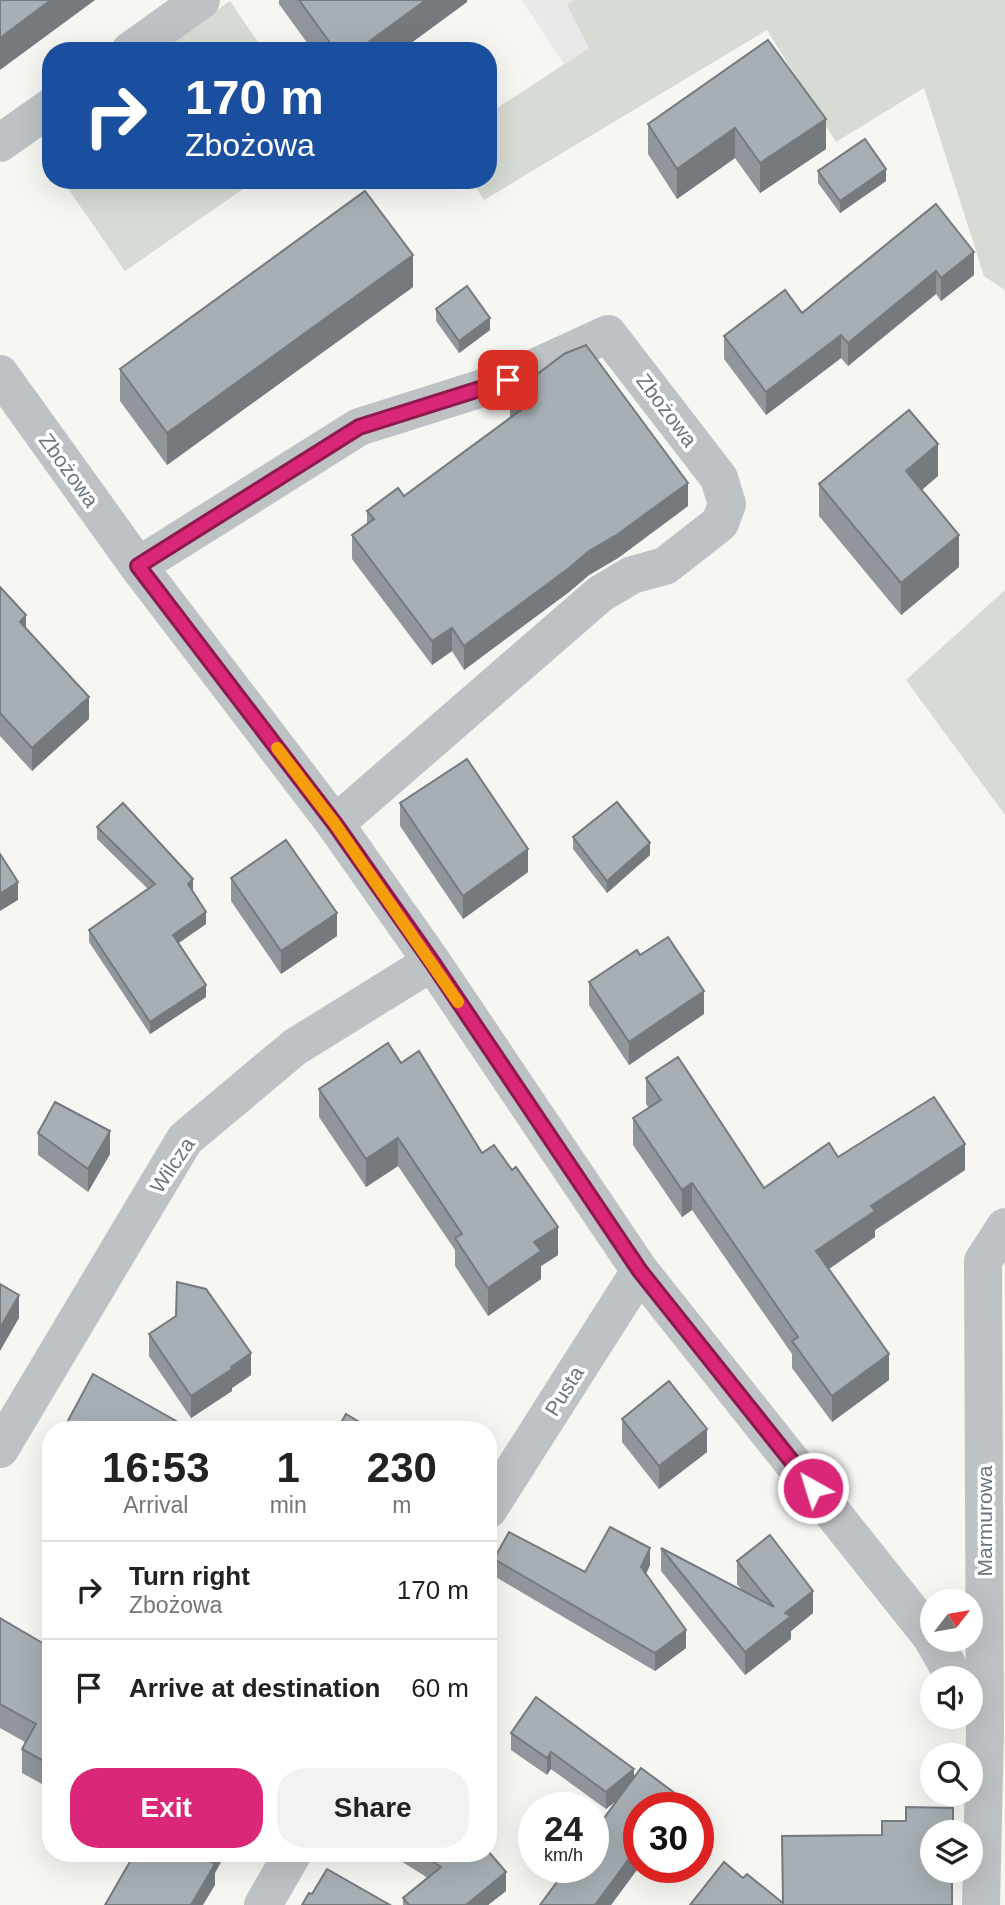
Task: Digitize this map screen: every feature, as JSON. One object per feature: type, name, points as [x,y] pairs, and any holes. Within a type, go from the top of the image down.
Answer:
[{"type":"street","points":[[143,42],[201,0]]},
{"type":"street","points":[[0,143],[42,113]]},
{"type":"street","name":"Zbożowa","points":[[138,566],[359,427],[508,380],[608,334],[719,478],[727,504],[720,523],[665,566],[632,575],[600,594],[335,824]]},
{"type":"street","name":"Zbożowa","points":[[0,374],[138,566],[335,824],[432,962],[640,1271],[920,1623]]},
{"type":"street","name":"Wilcza","points":[[0,1449],[185,1139],[295,1047],[432,962]]},
{"type":"street","name":"Marmurowa","points":[[979,1666],[983,1261],[1005,1227]]},
{"type":"street","name":"Pusta","points":[[497,1496],[640,1271]]},
{"type":"street","name":"Marmurowa","points":[[978,1729],[981,1905]]},
{"type":"street","points":[[263,1905],[287,1862]]},
{"type":"shaded area","points":[[522,0],[574,0],[567,5],[590,47],[564,64]]},
{"type":"shaded area","points":[[574,0],[1005,0],[1005,290],[984,276],[924,88],[836,142],[767,30],[484,200],[477,189],[497,189],[497,108],[589,48],[567,5]]},
{"type":"shaded area","points":[[230,1],[258,42],[172,42]]},
{"type":"shaded area","points":[[68,189],[243,189],[125,271]]},
{"type":"shaded area","points":[[1005,590],[1005,815],[906,680]]},
{"type":"building","points":[[0,0],[51,0],[0,38]]},
{"type":"building","points":[[299,0],[426,0],[368,42],[329,42]]},
{"type":"building","points":[[768,40],[826,119],[760,163],[735,128],[677,169],[648,124]]},
{"type":"building","points":[[865,139],[886,169],[840,201],[818,171]]},
{"type":"building","points":[[365,191],[413,255],[167,433],[120,369]]},
{"type":"building","points":[[936,204],[974,252],[941,278],[936,271],[848,343],[841,335],[766,392],[724,336],[785,290],[802,313]]},
{"type":"building","points":[[467,286],[490,318],[459,341],[436,309]]},
{"type":"building","points":[[586,345],[688,483],[618,534],[589,551],[464,646],[452,628],[432,641],[352,535],[374,519],[367,511],[398,488],[404,496],[521,410],[510,395],[564,354]]},
{"type":"building","points":[[909,410],[938,444],[906,471],[959,535],[901,583],[819,484]]},
{"type":"building","points":[[0,587],[26,615],[20,622],[89,697],[32,748],[0,713]]},
{"type":"building","points":[[467,759],[528,849],[463,896],[400,803]]},
{"type":"building","points":[[617,802],[650,843],[607,881],[573,837]]},
{"type":"building","points":[[123,803],[193,879],[188,884],[206,912],[173,935],[206,985],[150,1022],[89,930],[155,884],[97,827]]},
{"type":"building","points":[[286,840],[337,913],[281,951],[231,878]]},
{"type":"building","points":[[0,854],[18,882],[0,894]]},
{"type":"building","points":[[668,937],[704,991],[629,1042],[589,982],[637,950],[640,955]]},
{"type":"building","points":[[388,1043],[401,1063],[419,1051],[482,1153],[494,1145],[512,1170],[516,1167],[558,1227],[534,1242],[541,1251],[488,1288],[455,1238],[462,1234],[398,1138],[366,1159],[319,1089]]},
{"type":"building","points":[[678,1057],[764,1188],[829,1143],[838,1157],[934,1097],[965,1144],[871,1206],[875,1211],[816,1251],[889,1354],[832,1396],[792,1341],[798,1337],[692,1183],[682,1190],[633,1118],[661,1100],[646,1078]]},
{"type":"building","points":[[55,1102],[110,1131],[88,1169],[38,1133]]},
{"type":"building","points":[[177,1282],[206,1289],[251,1353],[191,1396],[149,1334],[176,1316]]},
{"type":"building","points":[[0,1284],[19,1295],[0,1328]]},
{"type":"building","points":[[93,1374],[176,1421],[68,1421]]},
{"type":"building","points":[[669,1381],[707,1429],[659,1466],[622,1419]]},
{"type":"building","points":[[346,1414],[358,1421],[342,1421]]},
{"type":"building","points":[[610,1527],[650,1548],[641,1567],[686,1630],[655,1653],[497,1561],[497,1554],[509,1532],[585,1572]]},
{"type":"building","points":[[770,1535],[813,1591],[785,1613],[791,1616],[745,1652],[661,1548],[774,1607],[737,1561]]},
{"type":"building","points":[[0,1618],[42,1643],[42,1760],[22,1749],[36,1724],[0,1704]]},
{"type":"building","points":[[536,1697],[634,1769],[606,1792],[551,1752],[547,1758],[511,1733]]},
{"type":"building","points":[[641,1768],[673,1792],[623,1792]]},
{"type":"building","points":[[623,1792],[623,1867],[595,1905],[540,1905],[556,1883],[609,1883],[609,1811]]},
{"type":"building","points":[[906,1807],[953,1808],[953,1820],[920,1820],[920,1883],[952,1883],[952,1905],[690,1905],[707,1883],[714,1883],[714,1875],[724,1862],[743,1878],[747,1874],[783,1903],[782,1836],[882,1835],[882,1821],[906,1821]]},
{"type":"building","points":[[130,1862],[215,1864],[191,1905],[105,1905]]},
{"type":"building","points":[[433,1862],[497,1862],[506,1872],[466,1905],[409,1905],[403,1898],[441,1867]]},
{"type":"building","points":[[327,1869],[390,1905],[302,1905]]},
{"type":"slow traffic","points":[[277,748],[335,824],[458,1002]]},
{"type":"route","points":[[508,380],[359,427],[138,566],[335,824],[432,962],[640,1271],[813,1488]]}]
